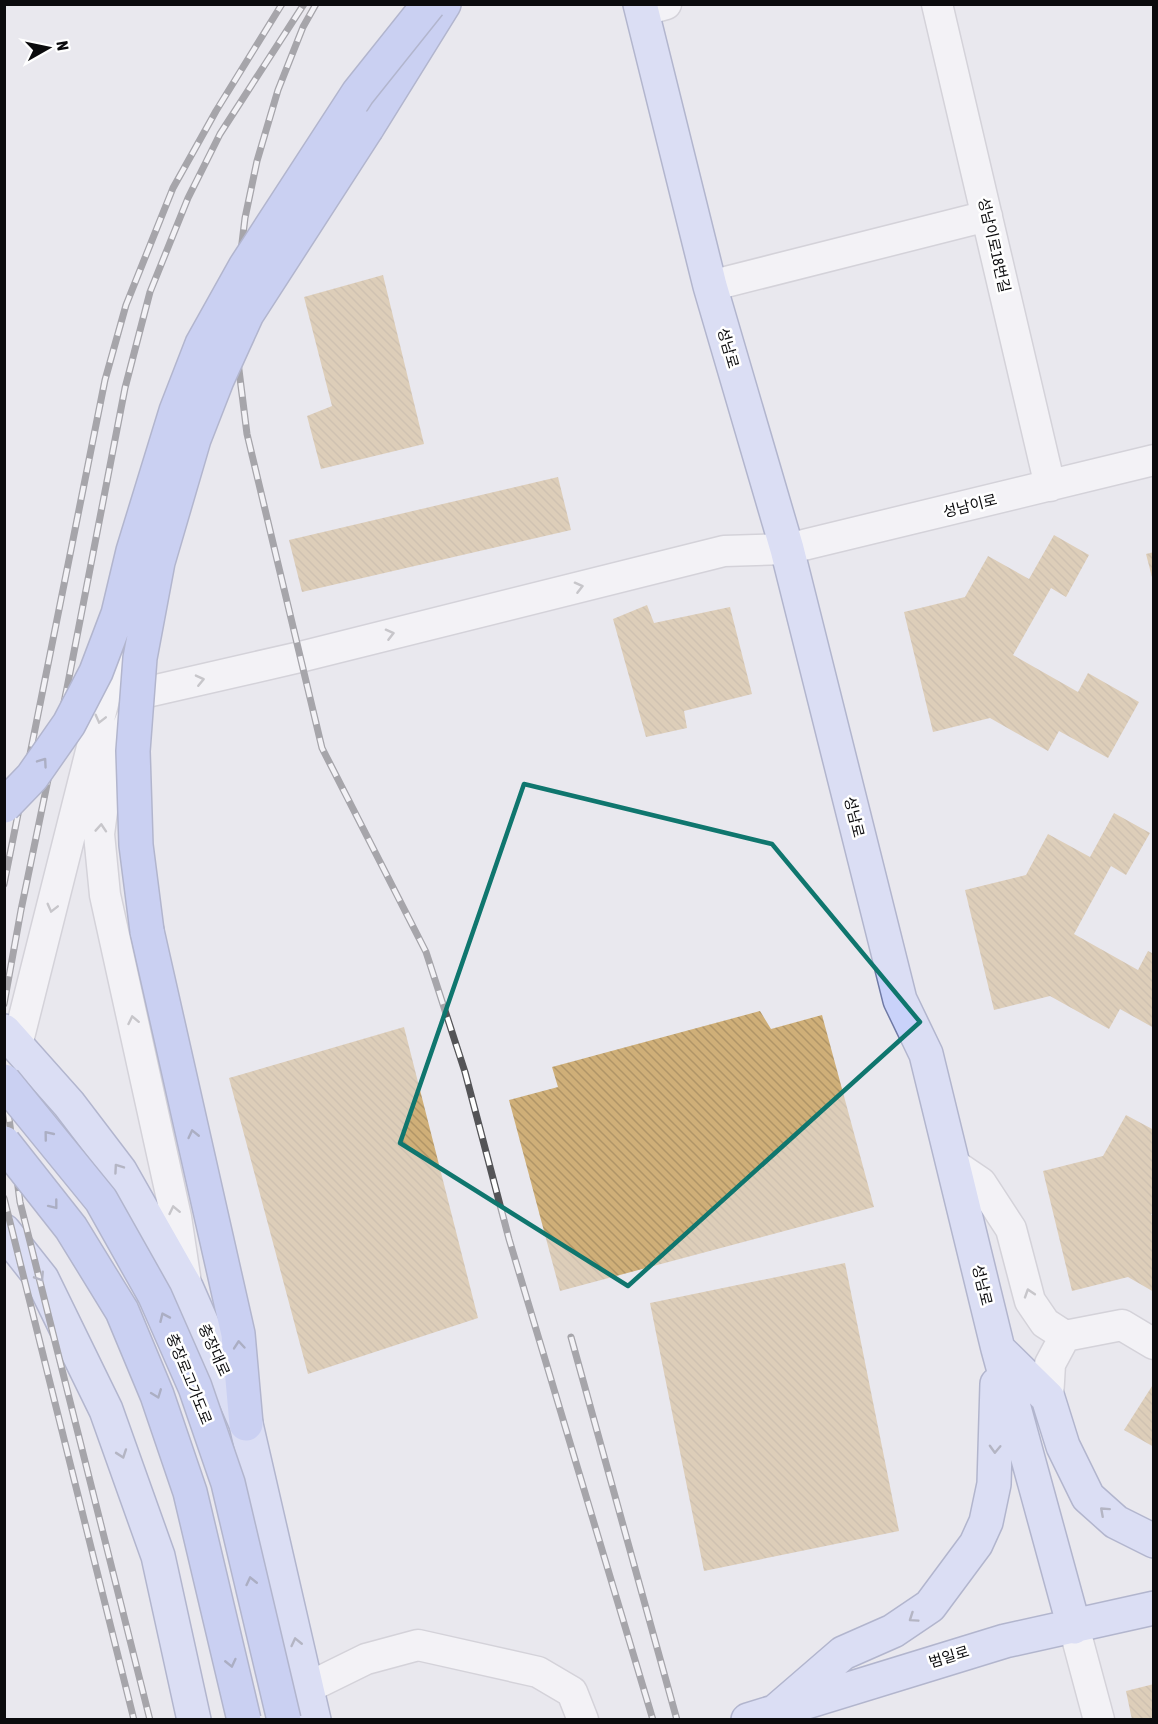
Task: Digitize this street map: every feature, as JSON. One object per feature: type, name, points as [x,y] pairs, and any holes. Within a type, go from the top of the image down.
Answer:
[{"type":"highway","points":[[4,806],[32,777],[69,724],[96,672],[118,614],[133,551],[176,411],[202,344],[245,267],[358,93],[429,4]]},
{"type":"highway","points":[[246,1424],[238,1334],[147,931],[136,845],[133,751],[140,658],[158,562],[195,439],[216,380],[247,314],[444,4]]},
{"type":"highway","name":"충장로고가도로","points":[[4,1081],[101,1200],[155,1296],[186,1367],[228,1483],[284,1719]]},
{"type":"highway","points":[[4,1143],[71,1228],[122,1311],[158,1395],[190,1492],[244,1719]]},
{"type":"main road","name":"성남로","points":[[649,6],[710,286],[787,549],[900,1000],[926,1054],[998,1349],[1074,1627]]},
{"type":"main road","name":"충장대로","points":[[10,1038],[69,1104],[120,1171],[187,1289],[246,1424],[310,1704]]},
{"type":"main road","points":[[4,1231],[42,1279],[106,1410],[158,1556],[194,1719]]},
{"type":"main road","points":[[998,1349],[1048,1398],[1063,1446],[1088,1497],[1116,1522],[1154,1541]]},
{"type":"main road","points":[[763,1715],[843,1653],[893,1632],[930,1606],[975,1545],[986,1522],[994,1484],[998,1349]]},
{"type":"main road","name":"범일로","points":[[763,1715],[1005,1641],[1154,1608]]},
{"type":"main road","points":[[310,1704],[335,1719]]},
{"type":"street","points":[[10,1038],[86,774],[150,511],[237,300],[429,4]]},
{"type":"street","points":[[187,1289],[176,1217],[105,895],[99,834],[105,788],[117,752],[143,693],[177,519],[214,401],[278,279],[457,4]]},
{"type":"street","name":"성남이로18번길","points":[[937,4],[1050,486]]},
{"type":"street","points":[[710,286],[987,216]]},
{"type":"street","name":"성남이로","points":[[143,693],[300,657],[724,551],[787,549],[1154,460]]},
{"type":"street","points":[[953,1164],[981,1183],[1011,1229],[1030,1301],[1045,1323],[1065,1336],[1122,1325],[1154,1344]]},
{"type":"street","points":[[1048,1398],[1050,1364],[1065,1336]]},
{"type":"street","points":[[1074,1627],[1099,1719]]},
{"type":"street","points":[[310,1704],[366,1659],[418,1645],[538,1672],[572,1692],[582,1719]]},
{"type":"highlighted area","points":[[524,784],[772,844],[920,1022],[628,1286],[400,1143]]},
{"type":"building","points":[[383,275],[424,444],[321,469],[307,416],[332,406],[304,297]]},
{"type":"building","points":[[558,477],[571,530],[302,592],[289,540]]},
{"type":"building","points":[[1054,535],[1089,555],[1066,597],[1051,588],[1013,655],[1078,692],[1088,673],[1139,702],[1108,758],[1059,731],[1048,751],[990,718],[933,732],[904,612],[965,597],[988,556],[1029,579]]},
{"type":"building","points":[[1154,552],[1154,580],[1153,581],[1146,554]]},
{"type":"building","points":[[647,605],[654,623],[730,607],[752,694],[684,711],[687,728],[646,737],[613,619]]},
{"type":"building","points":[[1114,813],[1150,833],[1126,875],[1111,866],[1074,934],[1138,970],[1148,951],[1154,954],[1154,1028],[1120,1009],[1109,1029],[1050,996],[994,1010],[965,890],[1026,875],[1048,834],[1090,857]]},
{"type":"building","points":[[760,1011],[771,1029],[822,1015],[874,1207],[560,1291],[509,1100],[558,1087],[552,1067]]},
{"type":"building","points":[[404,1027],[478,1318],[308,1374],[229,1078]]},
{"type":"building","points":[[1126,1115],[1154,1130],[1154,1210],[1151,1215],[1154,1216],[1154,1292],[1128,1277],[1072,1291],[1043,1171],[1103,1156]]},
{"type":"building","points":[[845,1263],[899,1531],[704,1571],[650,1303]]},
{"type":"building","points":[[1154,1383],[1154,1447],[1124,1430]]},
{"type":"building","points":[[1154,1684],[1154,1720],[1132,1720],[1126,1691]]},
{"type":"railway","points":[[4,884],[105,380],[126,305],[173,188],[216,111],[282,4]]},
{"type":"railway","points":[[4,1004],[125,388],[150,292],[188,198],[220,134],[304,4]]},
{"type":"railway","points":[[316,4],[303,27],[278,90],[257,161],[245,218],[238,276],[237,354],[247,434],[322,748],[426,952],[465,1072],[509,1239],[653,1720]]},
{"type":"railway","points":[[4,1080],[20,1202],[150,1720]]},
{"type":"railway","points":[[4,1198],[134,1720]]},
{"type":"railway","points":[[571,1337],[677,1720]]}]
